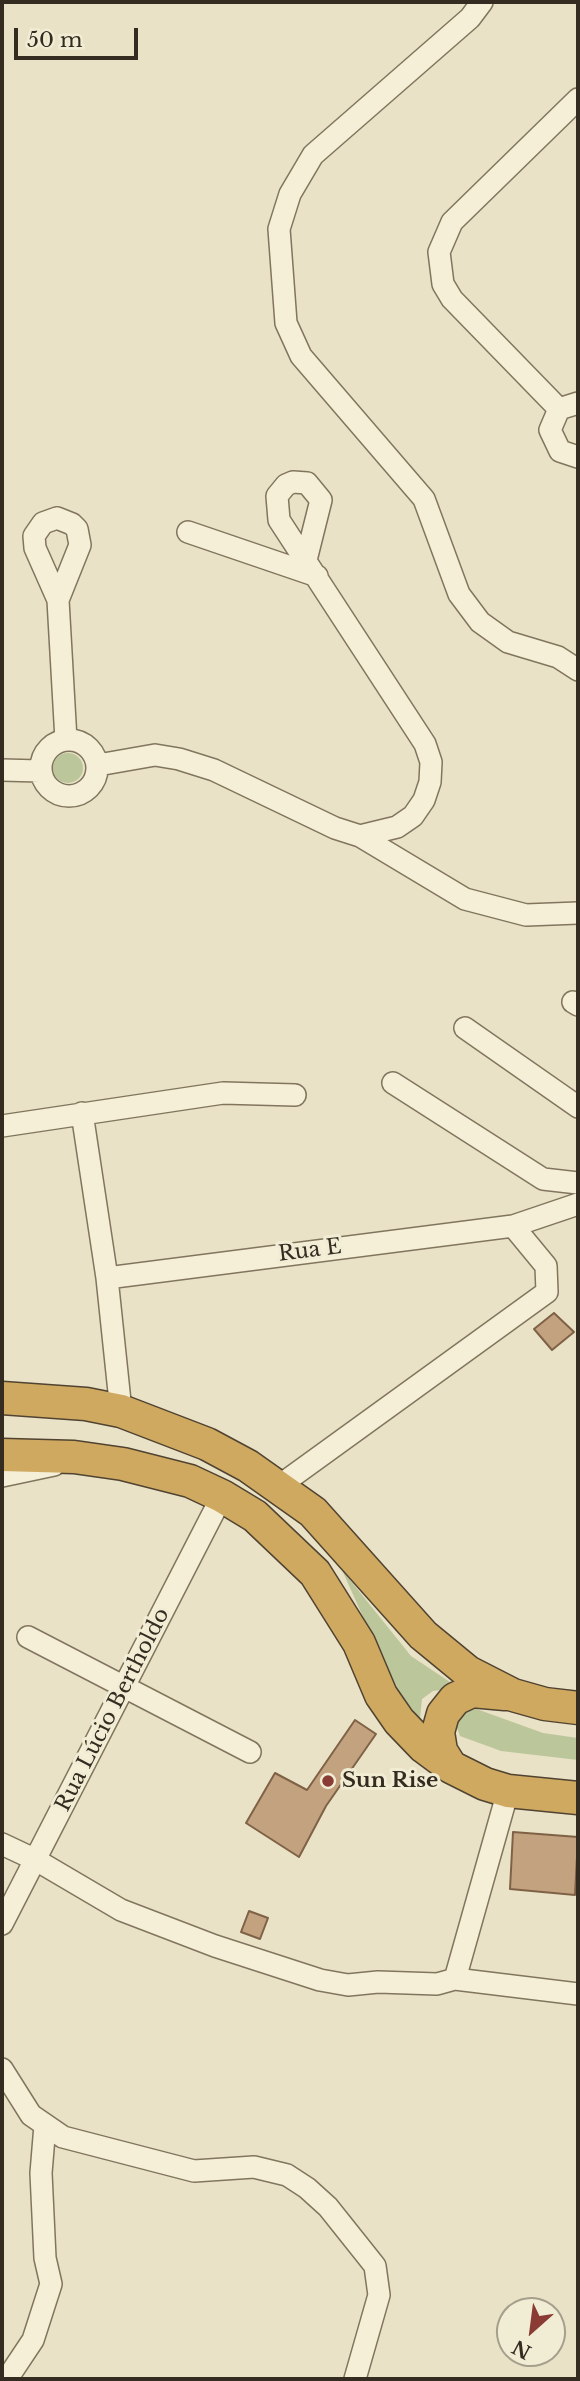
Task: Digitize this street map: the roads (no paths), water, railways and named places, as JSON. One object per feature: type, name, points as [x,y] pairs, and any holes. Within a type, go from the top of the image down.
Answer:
[{"type":"highway","points":[[2,1398],[86,1404],[121,1410],[207,1444],[279,1486],[313,1512],[423,1635],[468,1672],[513,1695]]},
{"type":"highway","points":[[2,1455],[74,1457],[162,1472],[222,1496],[255,1516],[316,1573],[359,1643],[381,1695],[399,1721],[424,1746],[451,1767],[508,1791],[578,1798]]},
{"type":"highway","points":[[451,1767],[441,1751],[438,1732],[443,1714],[455,1699],[472,1691],[513,1695],[578,1707]]},
{"type":"street","points":[[482,2],[470,18],[313,155],[290,194],[279,229],[286,323],[302,356],[424,499],[459,594],[480,622],[508,642],[558,657],[578,670]]},
{"type":"street","points":[[578,99],[452,222],[439,252],[441,276],[452,299],[569,406],[551,422],[551,438],[560,451],[578,457]]},
{"type":"street","points":[[188,533],[312,568],[425,744],[431,762],[430,782],[424,800],[412,816],[397,827],[360,836]]},
{"type":"street","points":[[58,600],[66,740]]},
{"type":"street","points":[[66,740],[85,744],[98,765],[96,778],[89,789],[72,796],[53,792],[44,783],[40,771],[42,758],[49,747],[66,740]]},
{"type":"street","points":[[98,765],[155,755],[179,758],[214,770],[335,828],[360,836],[465,899],[526,915],[578,914]]},
{"type":"street","points":[[2,770],[40,771]]},
{"type":"street","points":[[465,1028],[578,1107]]},
{"type":"street","points":[[393,1083],[543,1179],[578,1183]]},
{"type":"street","points":[[2,1126],[223,1093],[295,1095]]},
{"type":"street","points":[[82,1113],[107,1278],[121,1410]]},
{"type":"street","name":"Rua E","points":[[107,1278],[513,1226],[578,1204]]},
{"type":"street","points":[[279,1486],[547,1292],[546,1266],[513,1226]]},
{"type":"street","points":[[2,1476],[51,1466],[74,1457]]},
{"type":"street","name":"Rua Lúcio Bertholdo","points":[[2,1924],[222,1496]]},
{"type":"street","points":[[28,1637],[250,1752]]},
{"type":"street","points":[[455,1979],[508,1791]]},
{"type":"street","points":[[2,1844],[36,1860],[121,1910],[320,1980],[348,1985],[377,1982],[436,1984],[455,1979],[578,1994]]},
{"type":"street","points":[[2,2069],[31,2115],[63,2137],[194,2171],[254,2168],[287,2175],[307,2188],[336,2217],[375,2266],[379,2295],[355,2379]]},
{"type":"street","points":[[7,2379],[33,2340],[51,2284],[45,2258],[41,2173],[46,2125]]},
{"type":"place","name":"Sun Rise","points":[[328,1781]]}]
